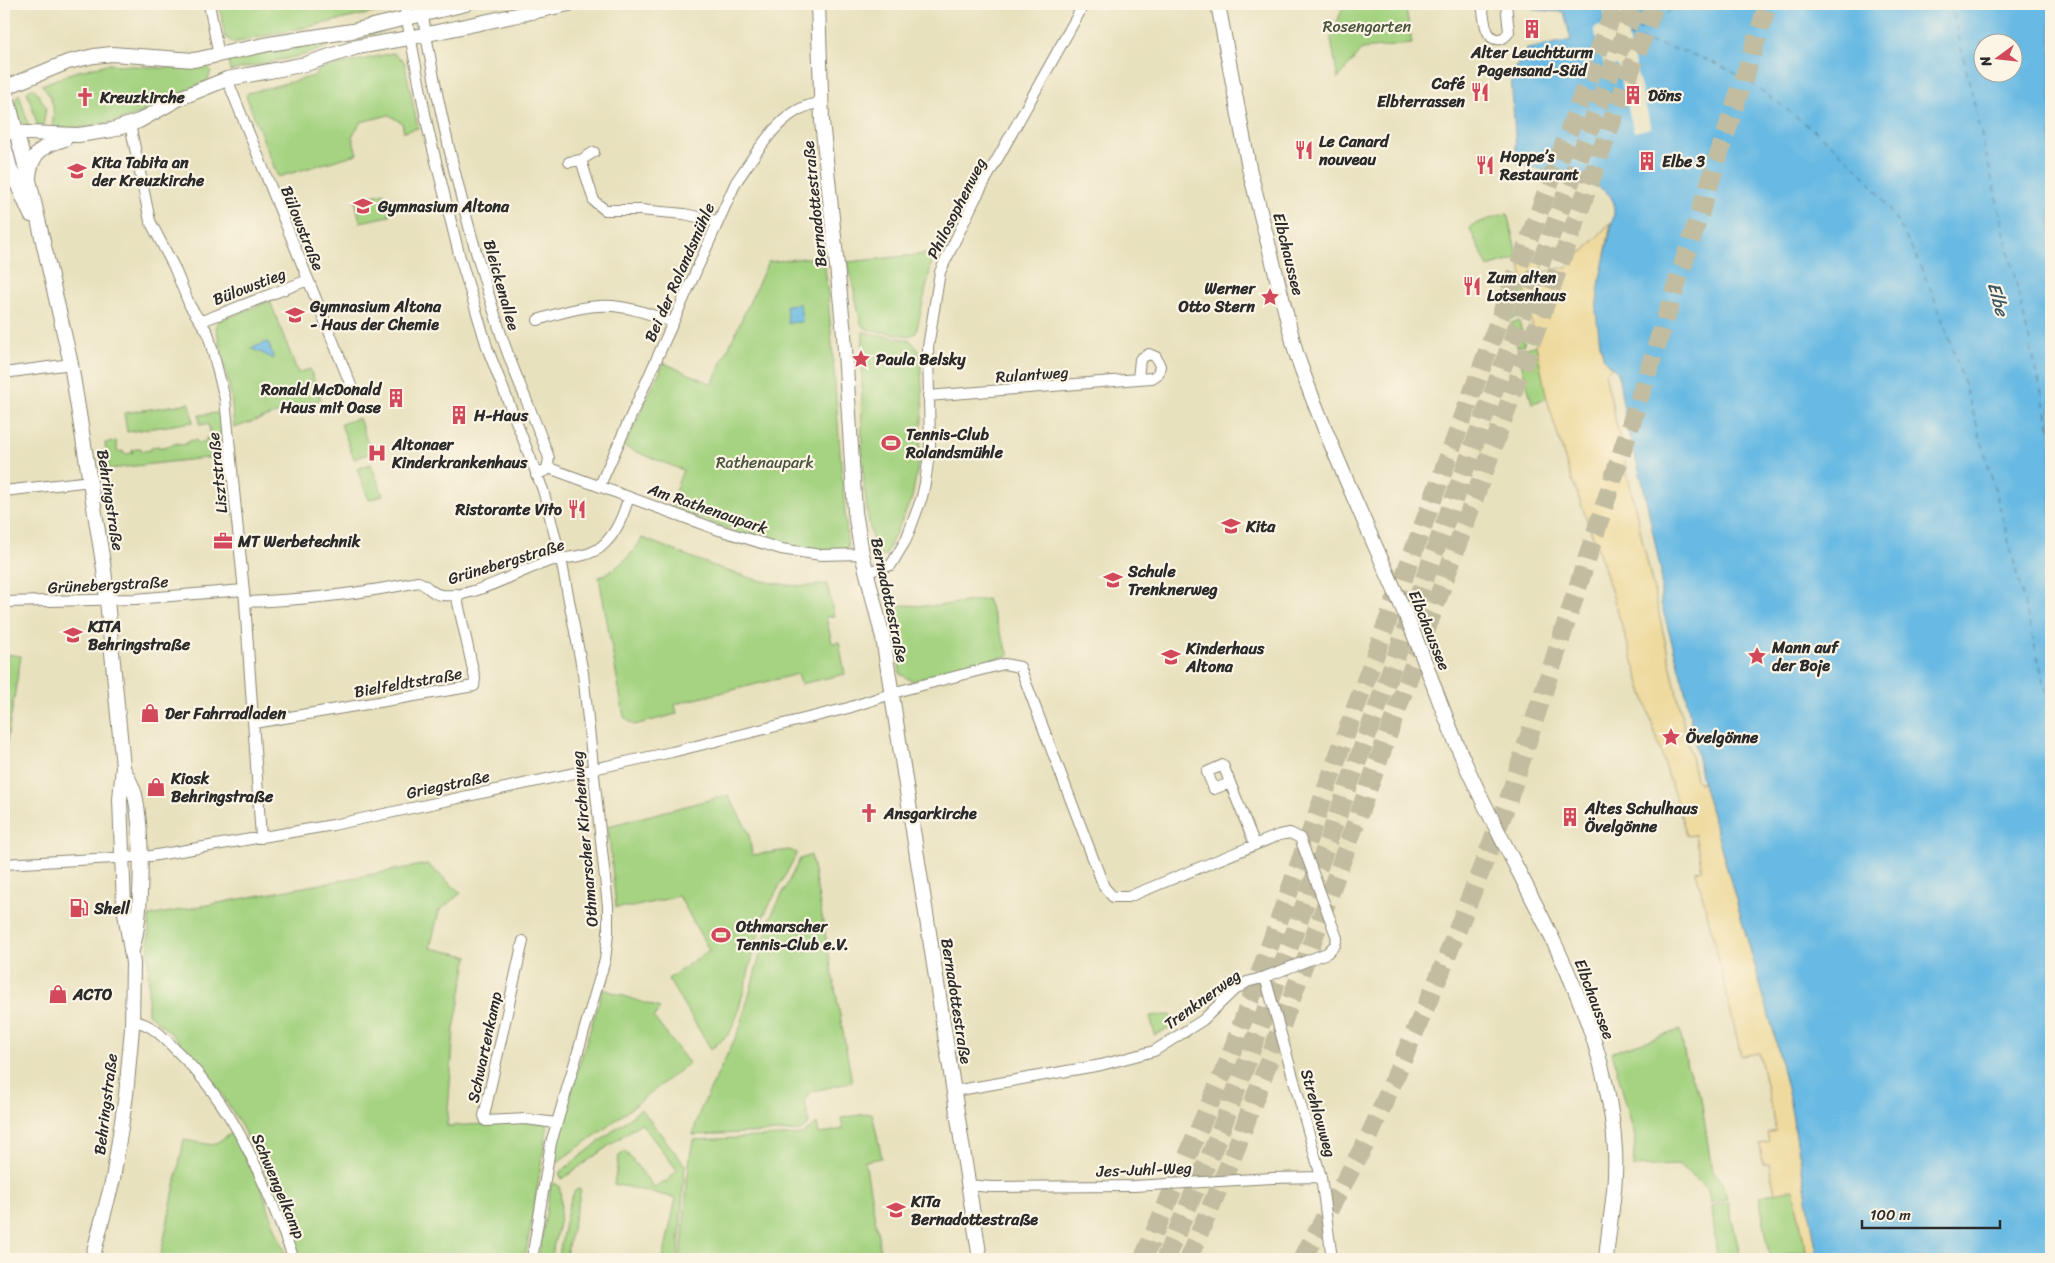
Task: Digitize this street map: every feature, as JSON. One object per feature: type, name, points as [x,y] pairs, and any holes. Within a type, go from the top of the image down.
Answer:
[{"type":"main road","points":[[4,87],[68,62],[94,56],[112,54],[194,60],[406,18],[421,9],[466,4]]},
{"type":"main road","points":[[29,180],[31,162],[41,148],[48,143],[78,135],[112,130],[130,124],[180,98],[227,78],[306,64],[356,46],[425,35],[569,4]]},
{"type":"main road","name":"Bernadottestraße","points":[[818,4],[821,103],[846,356],[855,512],[862,554],[883,638],[980,1259]]},
{"type":"main road","name":"Elbchaussee","points":[[1218,4],[1249,168],[1306,381],[1417,641],[1464,762],[1566,968],[1587,1018],[1603,1078],[1615,1150],[1615,1187],[1606,1259]]},
{"type":"main road","points":[[219,56],[227,78]]},
{"type":"main road","name":"Behringstraße","points":[[4,87],[9,132],[29,180],[71,364],[91,481],[107,600],[123,767],[120,799],[126,928],[132,951],[132,1021],[126,1095],[113,1179],[92,1259]]},
{"type":"main road","points":[[9,132],[78,135]]},
{"type":"main road","name":"Behringstraße","points":[[4,145],[19,188],[43,241]]},
{"type":"main road","name":"Behringstraße","points":[[123,767],[134,794],[139,856],[138,929],[132,951]]},
{"type":"street","points":[[209,4],[219,56]]},
{"type":"street","name":"Bleickenallee","points":[[404,4],[409,38],[440,181],[459,254],[488,350],[536,475],[561,559]]},
{"type":"street","name":"Philosophenweg","points":[[867,572],[891,565],[906,540],[922,497],[930,448],[929,346],[938,278],[944,262],[975,199],[1084,4]]},
{"type":"street","points":[[1482,4],[1487,32],[1497,39],[1503,38],[1509,32],[1506,4]]},
{"type":"street","name":"Bleickenallee","points":[[421,9],[425,35],[475,248],[503,340],[549,458],[548,468]]},
{"type":"street","name":"Bülowstraße","points":[[227,78],[352,388]]},
{"type":"street","name":"Bei der Rolandsmühle","points":[[600,485],[673,323],[716,221],[736,182],[763,144],[793,111],[809,104],[821,103]]},
{"type":"street","name":"Lisztstraße","points":[[130,124],[150,220],[174,266],[190,306],[202,321],[208,334],[225,399],[245,602],[261,838]]},
{"type":"street","points":[[569,162],[582,160],[594,152]]},
{"type":"street","points":[[582,160],[594,201],[605,210],[684,214],[716,221]]},
{"type":"street","name":"Bülowstieg","points":[[202,321],[308,280]]},
{"type":"street","points":[[538,320],[581,306],[614,305],[643,311],[673,323]]},
{"type":"street","points":[[4,373],[71,364]]},
{"type":"street","name":"Rulantweg","points":[[928,396],[1138,380]]},
{"type":"street","points":[[536,475],[548,468]]},
{"type":"street","name":"Am Rathenaupark","points":[[548,468],[600,485],[716,529],[781,549],[821,555],[862,554]]},
{"type":"street","points":[[4,490],[91,481]]},
{"type":"street","name":"Grünebergstraße","points":[[245,602],[308,600],[371,592],[418,582],[440,596],[456,594],[496,583],[561,559],[585,554],[602,546],[617,527],[629,497]]},
{"type":"street","name":"Othmarscher Kirchenweg","points":[[532,1259],[556,1123],[603,966],[608,934],[608,906],[583,673],[561,559]]},
{"type":"street","name":"Grünebergstraße","points":[[4,602],[107,600],[243,590]]},
{"type":"street","name":"Bielfeldtstraße","points":[[254,723],[474,686],[476,679],[456,594]]},
{"type":"street","name":"Trenknerweg","points":[[891,694],[1004,664],[1020,667],[1104,887],[1113,897],[1128,897],[1255,845],[1290,833],[1300,838],[1337,938],[1335,945],[1327,953],[1247,982],[1232,992],[1203,1020],[1154,1051],[1101,1065],[954,1091]]},
{"type":"street","name":"Griegstraße","points":[[4,864],[123,858],[261,838],[333,825],[672,752],[848,708],[891,694]]},
{"type":"street","points":[[1230,783],[1255,845]]},
{"type":"street","name":"Schwartenkamp","points":[[523,941],[484,1116],[486,1121],[526,1119],[556,1123]]},
{"type":"street","name":"Strehlowweg","points":[[1265,977],[1321,1177],[1332,1259]]},
{"type":"street","name":"Schwengelkamp","points":[[132,1021],[145,1022],[162,1036],[191,1064],[227,1112],[261,1173],[294,1259]]},
{"type":"street","name":"Jes-Juhl-Weg","points":[[968,1185],[991,1187],[1134,1186],[1321,1177]]},
{"type":"green space","points":[[219,4],[385,4],[386,10],[233,43],[225,36]]},
{"type":"green space","name":"Rosengarten","points":[[1344,4],[1405,4],[1412,44],[1362,49],[1338,79],[1331,39]]},
{"type":"green space","points":[[384,28],[384,31],[342,41],[308,54],[230,71],[228,60]]},
{"type":"green space","points":[[393,53],[404,61],[418,128],[404,132],[402,123],[389,115],[361,122],[352,136],[357,154],[278,177],[246,96],[248,93],[314,76],[320,69]]},
{"type":"green space","points":[[109,64],[161,68],[207,66],[211,70],[208,80],[133,117],[83,128],[52,128],[53,105],[42,85],[74,72]]},
{"type":"green space","points":[[34,88],[46,107],[43,127],[38,127],[27,91]]},
{"type":"green space","points":[[19,94],[29,127],[21,122],[15,102]]},
{"type":"green space","points":[[385,193],[390,216],[360,222],[355,200]]},
{"type":"green space","points":[[1507,213],[1518,258],[1488,267],[1470,229],[1472,225]]},
{"type":"green space","points":[[934,253],[916,333],[909,336],[866,329],[861,324],[848,262]]},
{"type":"green space","name":"Rathenaupark","points":[[824,256],[848,548],[821,552],[764,541],[669,507],[683,470],[624,447],[664,363],[712,384],[768,262]]},
{"type":"green space","points":[[1524,287],[1530,314],[1510,319],[1502,295]]},
{"type":"green space","points":[[270,301],[298,373],[310,369],[321,399],[234,428],[231,395],[216,326],[218,321]]},
{"type":"green space","points":[[1519,321],[1525,345],[1517,347],[1511,323]]},
{"type":"green space","name":"Tennis-Club Rolandsmühle","points":[[863,332],[910,340],[920,352],[923,407],[919,459],[912,498],[885,556],[876,556],[870,528],[863,473]]},
{"type":"green space","points":[[1536,345],[1547,399],[1532,403],[1518,351]]},
{"type":"green space","points":[[190,403],[193,422],[127,432],[124,413]]},
{"type":"green space","points":[[220,414],[223,456],[109,469],[105,443],[116,441],[118,452],[123,451],[124,454],[133,453],[132,450],[141,448],[142,451],[151,450],[151,447],[159,446],[160,448],[178,443],[178,445],[187,444],[187,441],[196,440],[197,443],[206,441],[206,438],[211,437],[208,424],[200,425],[199,415]]},
{"type":"green space","points":[[359,418],[371,453],[354,459],[341,424]]},
{"type":"green space","points":[[371,464],[383,495],[369,500],[357,469]]},
{"type":"green space","points":[[642,538],[733,573],[757,580],[804,586],[827,584],[834,616],[826,617],[832,643],[839,642],[845,674],[801,684],[798,674],[675,704],[677,714],[634,725],[624,717],[599,577],[624,561]]},
{"type":"green space","points":[[987,599],[1009,655],[912,681],[900,674],[897,644],[897,605],[936,606]]},
{"type":"green space","points":[[4,654],[21,656],[4,758]]},
{"type":"green space","name":"Othmarscher Tennis-Club e.V.","points":[[728,795],[749,833],[752,855],[789,850],[797,853],[763,917],[737,1016],[729,1034],[711,1049],[668,979],[709,950],[679,896],[633,907],[616,907],[608,826]]},
{"type":"green space","points":[[811,855],[852,1082],[810,1092],[805,1101],[809,1124],[801,1131],[693,1135],[699,1113],[740,1028],[770,918],[800,859]]},
{"type":"green space","points":[[427,864],[461,893],[439,911],[430,948],[468,956],[454,1029],[447,1126],[526,1122],[548,1124],[525,1259],[299,1259],[272,1191],[241,1125],[201,1066],[176,1039],[148,1014],[149,916]]},
{"type":"green space","points":[[603,989],[660,1008],[654,1018],[689,1063],[603,1130],[557,1162],[553,1158],[562,1118]]},
{"type":"green space","points":[[1171,1015],[1173,1027],[1155,1035],[1150,1016]]},
{"type":"green space","points":[[1680,1030],[1687,1067],[1701,1098],[1712,1172],[1723,1182],[1727,1199],[1711,1203],[1707,1188],[1679,1165],[1633,1167],[1635,1137],[1612,1052]]},
{"type":"green space","points":[[641,1109],[685,1165],[678,1259],[663,1259],[676,1198],[614,1184],[619,1156],[625,1151],[654,1187],[666,1182],[677,1170],[641,1123],[562,1179],[559,1173]]},
{"type":"green space","points":[[872,1113],[882,1158],[865,1161],[882,1259],[680,1259],[688,1169],[693,1140],[801,1135],[817,1124],[819,1134],[843,1129],[841,1118]]},
{"type":"green space","points":[[232,1133],[262,1189],[288,1259],[160,1259],[184,1140],[213,1145]]},
{"type":"green space","points":[[554,1183],[559,1186],[561,1195],[557,1232],[550,1259],[538,1259],[551,1185]]},
{"type":"green space","points":[[577,1189],[581,1190],[565,1259],[558,1259],[570,1201]]},
{"type":"green space","points":[[1793,1189],[1806,1252],[1770,1255],[1759,1196]]},
{"type":"green space","points":[[1728,1202],[1741,1259],[1717,1259],[1712,1206]]},
{"type":"sand","name":"Övelgönne","points":[[1611,222],[1602,276],[1599,321],[1600,341],[1604,357],[1612,367],[1605,373],[1696,779],[1700,785],[1702,780],[1774,1033],[1789,1097],[1818,1259],[1808,1259],[1793,1189],[1775,1193],[1769,1164],[1763,1164],[1760,1144],[1769,1142],[1767,1133],[1776,1131],[1759,1053],[1741,1056],[1696,871],[1702,869],[1695,835],[1687,836],[1602,561],[1567,466],[1547,399],[1520,265],[1541,261],[1544,272],[1570,266],[1568,255],[1571,254],[1572,257],[1584,251]]},
{"type":"water","name":"Elbe","points":[[1532,4],[2051,4],[2051,1259],[1818,1259],[1789,1097],[1774,1033],[1702,780],[1684,686],[1661,603],[1661,572],[1643,484],[1627,428],[1618,373],[1604,359],[1600,344],[1596,311],[1600,278],[1614,214],[1614,203],[1609,194],[1597,186],[1517,163],[1511,76],[1527,49],[1571,40],[1564,12],[1533,10]]},
{"type":"water","points":[[800,304],[802,322],[788,323],[786,305]]},
{"type":"water","points":[[268,342],[274,359],[251,348]]},
{"type":"pier","points":[[1602,4],[1620,4],[1651,128],[1634,132],[1617,65],[1605,68],[1594,28],[1607,24]]},
{"type":"ferry route","points":[[1629,36],[1681,4]]},
{"type":"ferry route","points":[[1951,4],[2051,433]]},
{"type":"ferry route","points":[[1628,37],[1692,54],[1722,67],[1751,83],[1846,157],[1871,184],[1888,207],[1917,258],[1940,313],[1959,369],[1991,474],[2051,709]]},
{"type":"tunnel","points":[[1143,1259],[1228,1062],[1347,731],[1616,4]]},
{"type":"tunnel","points":[[1165,1259],[1216,1142],[1245,1067],[1636,4]]},
{"type":"tunnel","points":[[1188,1259],[1235,1151],[1265,1071],[1655,4]]},
{"type":"tunnel","points":[[1302,1259],[1369,1137],[1440,974],[1507,804],[1768,4]]},
{"type":"place","name":"Alter Leuchtturm Pagensand-Süd","points":[[1532,29]]},
{"type":"place","name":"Café Elbterrassen","points":[[1480,92]]},
{"type":"place","name":"Döns","points":[[1633,95]]},
{"type":"place","name":"Kreuzkirche","points":[[85,97]]},
{"type":"place","name":"Le Canard nouveau","points":[[1304,150]]},
{"type":"place","name":"Elbe 3","points":[[1647,161]]},
{"type":"place","name":"Hoppe’s Restaurant","points":[[1485,165]]},
{"type":"place","name":"Kita Tabita an der Kreuzkirche","points":[[77,171]]},
{"type":"place","name":"Gymnasium Altona","points":[[363,206]]},
{"type":"place","name":"Zum alten Lotsenhaus","points":[[1472,286]]},
{"type":"place","name":"Werner Otto Stern","points":[[1270,297]]},
{"type":"place","name":"Gymnasium Altona - Haus der Chemie","points":[[295,315]]},
{"type":"place","name":"Paula Belsky","points":[[861,359]]},
{"type":"place","name":"Ronald McDonald Haus mit Oase","points":[[396,398]]},
{"type":"place","name":"H-Haus","points":[[459,415]]},
{"type":"place","name":"Tennis-Club Rolandsmühle","points":[[891,443]]},
{"type":"place","name":"Altonaer Kinderkrankenhaus","points":[[377,453]]},
{"type":"place","name":"Ristorante Vito","points":[[577,509]]},
{"type":"place","name":"Kita","points":[[1231,526]]},
{"type":"place","name":"MT Werbetechnik","points":[[223,541]]},
{"type":"place","name":"Schule Trenknerweg","points":[[1113,580]]},
{"type":"place","name":"KITA Behringstraße","points":[[73,635]]},
{"type":"place","name":"Mann auf der Boje","points":[[1757,656]]},
{"type":"place","name":"Kinderhaus Altona","points":[[1171,657]]},
{"type":"place","name":"Der Fahrradladen","points":[[150,713]]},
{"type":"place","name":"Övelgönne","points":[[1671,737]]},
{"type":"place","name":"Kiosk Behringstraße","points":[[156,787]]},
{"type":"place","name":"Ansgarkirche","points":[[869,813]]},
{"type":"place","name":"Altes Schulhaus Övelgönne","points":[[1570,817]]},
{"type":"place","name":"Shell","points":[[79,908]]},
{"type":"place","name":"Othmarscher Tennis-Club e.V.","points":[[721,935]]},
{"type":"place","name":"ACTO","points":[[58,994]]},
{"type":"place","name":"KiTa Bernadottestraße","points":[[896,1210]]}]
